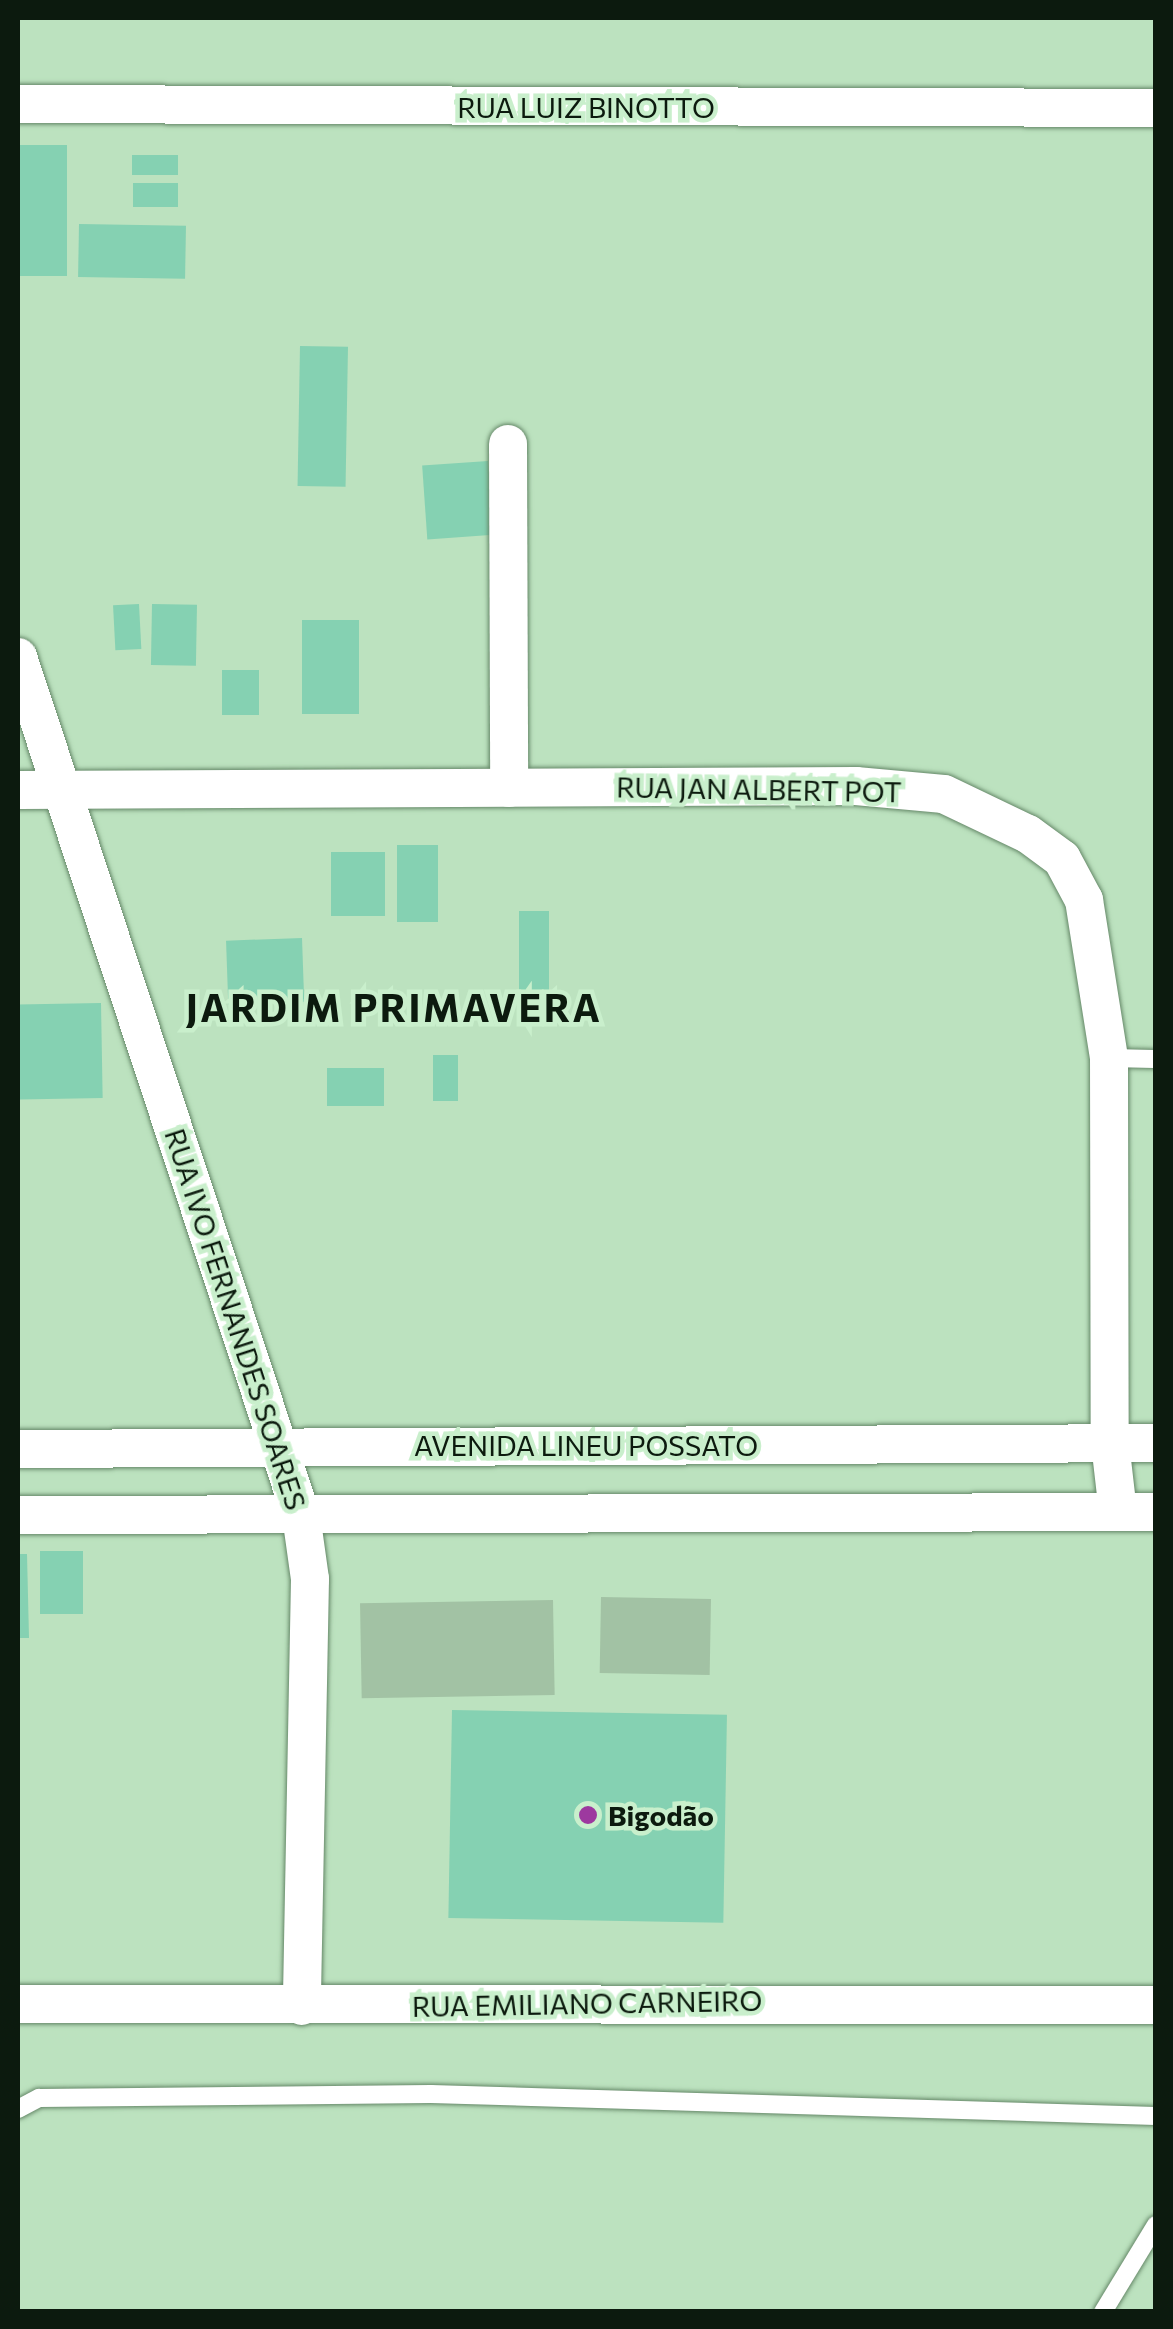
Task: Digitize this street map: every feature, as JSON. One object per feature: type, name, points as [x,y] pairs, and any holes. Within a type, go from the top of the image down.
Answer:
[{"type":"street","name":"RUA LUIZ BINOTTO","points":[[18,104],[1156,108]]},
{"type":"street","points":[[508,444],[508,788]]},
{"type":"street","name":"RUA IVO FERNANDES SOARES","points":[[18,657],[57,790],[236,1308],[276,1446],[301,1515],[310,1579],[302,2006]]},
{"type":"street","name":"RUA JAN ALBERT POT","points":[[18,790],[856,786],[944,794],[991,812],[1062,859],[1084,900],[1109,1058],[1110,1443],[1118,1512]]},
{"type":"street","name":"AVENIDA LINEU POSSATO","points":[[18,1449],[1156,1444]]},
{"type":"street","points":[[18,1515],[1156,1512]]},
{"type":"street","name":"RUA EMILIANO CARNEIRO","points":[[18,2004],[1156,2006]]},
{"type":"lane","points":[[1109,1058],[1156,1059]]},
{"type":"lane","points":[[18,2109],[39,2098],[431,2094],[1156,2116]]},
{"type":"lane","points":[[1103,2312],[1156,2225]]},
{"type":"green space","points":[[601,1597],[711,1599],[710,1675],[600,1673]]},
{"type":"green space","points":[[553,1600],[555,1695],[362,1698],[360,1603]]},
{"type":"building","points":[[18,145],[67,145],[67,276],[18,276]]},
{"type":"building","points":[[132,155],[178,155],[178,175],[132,175]]},
{"type":"building","points":[[133,183],[178,183],[178,207],[133,207]]},
{"type":"building","points":[[79,224],[186,226],[185,279],[78,277]]},
{"type":"building","points":[[300,346],[348,347],[346,487],[298,486]]},
{"type":"building","points":[[488,461],[493,535],[427,539],[422,466]]},
{"type":"building","points":[[139,604],[141,649],[115,650],[113,605]]},
{"type":"building","points":[[152,604],[197,605],[196,666],[151,665]]},
{"type":"building","points":[[302,620],[359,620],[359,714],[302,714]]},
{"type":"building","points":[[222,670],[259,670],[259,715],[222,715]]},
{"type":"building","points":[[397,845],[438,845],[438,922],[397,922]]},
{"type":"building","points":[[331,852],[385,852],[385,916],[331,916]]},
{"type":"building","points":[[519,911],[549,911],[549,996],[519,996]]},
{"type":"building","points":[[302,938],[304,1002],[228,1005],[226,941]]},
{"type":"building","points":[[101,1003],[103,1098],[20,1099],[18,1004]]},
{"type":"building","points":[[433,1055],[458,1055],[458,1101],[433,1101]]},
{"type":"building","points":[[327,1068],[384,1068],[384,1106],[327,1106]]},
{"type":"building","points":[[40,1551],[83,1551],[83,1614],[40,1614]]},
{"type":"building","points":[[18,1554],[27,1554],[29,1638],[18,1638]]},
{"type":"building","name":"Bigodão","points":[[452,1710],[727,1715],[723,1923],[448,1918]]},
{"type":"place","name":"Bigodão","points":[[588,1815]]},
{"type":"district","name":"JARDIM PRIMAVERA","points":[[394,1007]]}]
